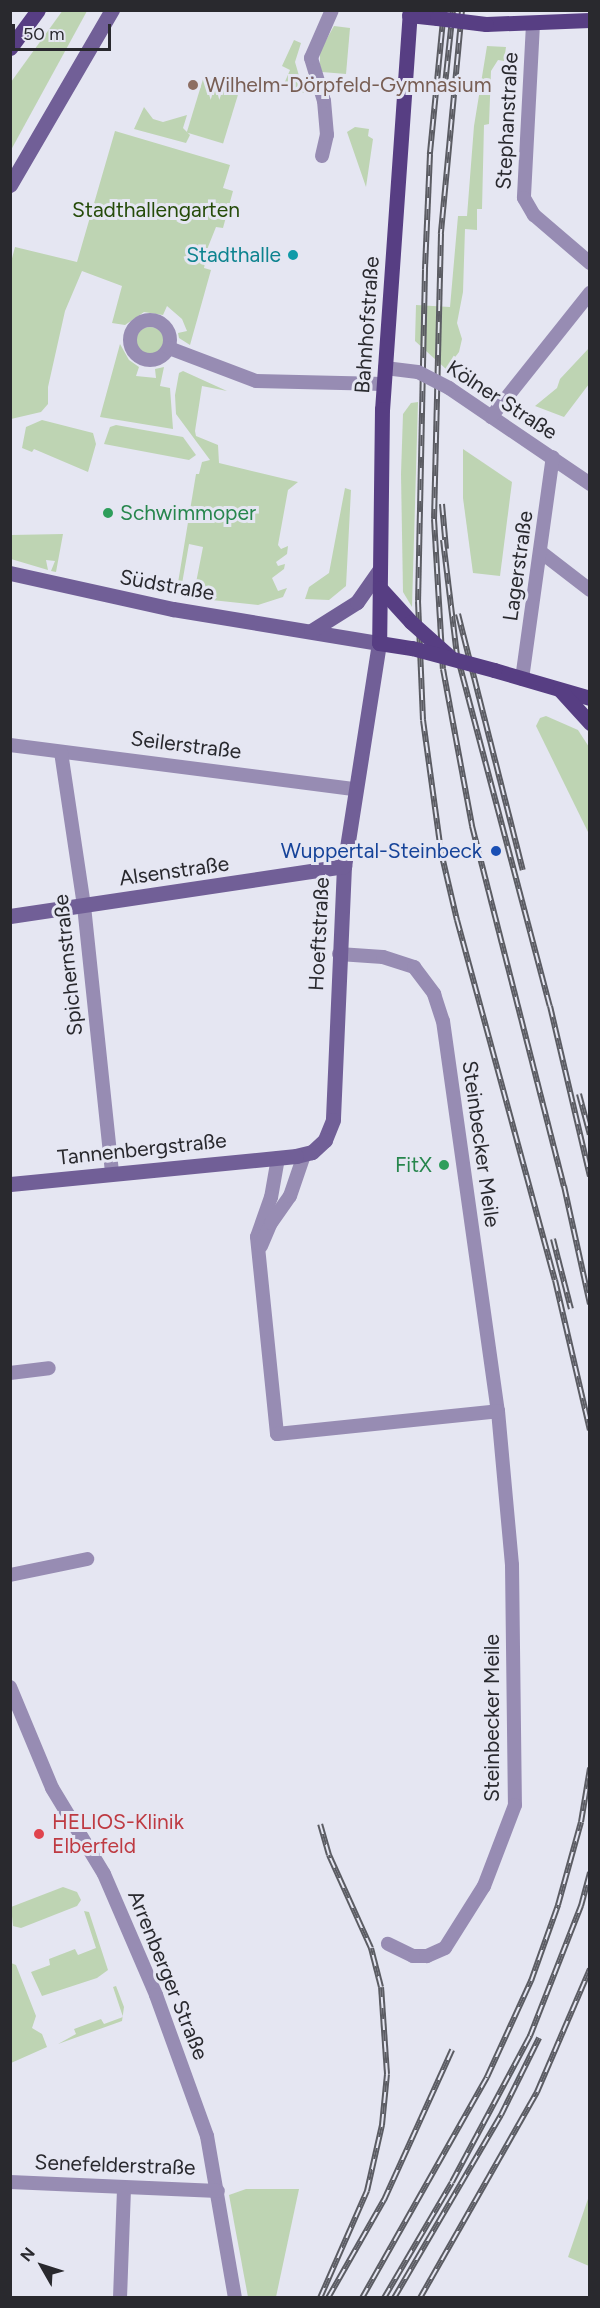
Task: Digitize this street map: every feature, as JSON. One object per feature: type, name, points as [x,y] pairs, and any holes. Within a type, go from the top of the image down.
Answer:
[{"type":"main road","points":[[10,48],[38,10]]},
{"type":"main road","points":[[410,13],[486,24],[590,20]]},
{"type":"main road","name":"Bahnhofstraße","points":[[379,643],[384,376],[410,13]]},
{"type":"main road","points":[[380,588],[411,622],[452,658],[590,698]]},
{"type":"main road","name":"Südstraße","points":[[379,643],[452,658]]},
{"type":"main road","points":[[560,690],[590,723]]},
{"type":"street","points":[[10,185],[112,10]]},
{"type":"street","points":[[322,156],[327,135],[324,101],[311,58],[332,10]]},
{"type":"street","name":"Stephanstraße","points":[[532,24],[524,198],[534,215],[590,263]]},
{"type":"street","points":[[491,417],[590,293]]},
{"type":"street","name":"Kölner Straße","points":[[169,348],[256,381],[384,376],[418,372],[449,388],[589,482]]},
{"type":"street","name":"Lagerstraße","points":[[522,680],[542,553],[553,457]]},
{"type":"street","points":[[542,553],[590,590]]},
{"type":"street","points":[[311,631],[357,602],[380,569]]},
{"type":"street","name":"Südstraße","points":[[13,577],[173,609],[379,643]]},
{"type":"street","name":"Hoeftstraße","points":[[304,1155],[319,1147],[332,1126],[344,866],[379,643]]},
{"type":"street","name":"Seilerstraße","points":[[10,745],[146,759],[355,789]]},
{"type":"street","name":"Spichernstraße","points":[[61,752],[84,906],[112,1173]]},
{"type":"street","name":"Alsenstraße","points":[[10,916],[344,866]]},
{"type":"street","name":"Steinbecker Meile","points":[[339,954],[399,961],[424,977],[434,994],[443,1021],[498,1411],[512,1565],[515,1804],[484,1886],[445,1948],[427,1956],[413,1956],[388,1944]]},
{"type":"street","points":[[259,1254],[271,1223],[290,1196],[304,1155],[278,1158],[271,1197],[258,1227],[259,1254],[277,1434],[498,1411]]},
{"type":"street","name":"Tannenbergstraße","points":[[10,1184],[278,1158]]},
{"type":"street","points":[[10,1372],[49,1368]]},
{"type":"street","points":[[10,1575],[87,1559]]},
{"type":"street","name":"Arrenberger Straße","points":[[10,1686],[52,1788],[99,1864],[140,1951],[193,2095],[218,2191],[235,2298]]},
{"type":"street","name":"Senefelderstraße","points":[[10,2182],[218,2191]]},
{"type":"street","points":[[120,2298],[124,2188]]},
{"type":"green space","points":[[63,10],[87,11],[11,150],[11,82]]},
{"type":"green space","points":[[334,26],[350,28],[346,74],[322,72],[320,65],[320,51]]},
{"type":"green space","points":[[294,40],[301,43],[295,62],[304,93],[284,84],[290,70],[282,66]]},
{"type":"green space","points":[[487,46],[506,47],[504,61],[498,60],[491,71],[489,124],[484,125],[482,209],[477,209],[477,230],[465,229],[463,292],[457,323],[462,339],[459,352],[446,369],[415,341],[416,305],[450,307],[458,216],[467,216],[474,126]]},
{"type":"green space","points":[[204,76],[240,87],[223,144],[187,132]]},
{"type":"green space","points":[[144,107],[153,119],[163,122],[187,115],[183,128],[190,135],[186,143],[134,129]]},
{"type":"green space","points":[[355,127],[369,129],[368,136],[373,139],[366,187],[347,132]]},
{"type":"green space","name":"Stadthallengarten","points":[[115,131],[230,165],[223,188],[233,191],[223,228],[216,227],[208,247],[204,268],[211,270],[190,345],[179,338],[178,333],[187,331],[182,319],[167,306],[163,315],[144,312],[125,325],[112,323],[122,286],[82,271],[65,311],[48,387],[48,404],[41,412],[11,419],[10,266],[15,247],[77,262]]},
{"type":"green space","points":[[150,327],[160,331],[164,341],[160,351],[150,355],[140,351],[136,341],[140,331]]},
{"type":"green space","points":[[120,344],[129,360],[139,367],[136,376],[156,378],[155,369],[164,367],[160,386],[170,388],[173,429],[100,417]]},
{"type":"green space","points":[[589,348],[589,384],[564,417],[535,406],[557,388],[560,379]]},
{"type":"green space","points":[[183,371],[227,391],[202,386],[195,431],[196,436],[218,445],[219,463],[298,482],[288,490],[278,545],[281,549],[288,546],[287,554],[276,562],[278,566],[285,564],[284,569],[272,578],[278,591],[287,588],[283,597],[258,605],[193,598],[203,547],[189,544],[180,595],[176,595],[196,474],[199,474],[202,462],[210,460],[176,414],[175,395],[179,373]]},
{"type":"green space","points":[[418,402],[412,607],[403,592],[401,474],[403,414],[411,403]]},
{"type":"green space","points":[[42,420],[93,433],[96,444],[88,472],[34,449],[32,452],[22,448],[26,427]]},
{"type":"green space","points":[[116,425],[183,437],[196,455],[189,460],[104,444],[110,427]]},
{"type":"green space","points":[[463,449],[512,482],[500,576],[473,573],[463,498]]},
{"type":"green space","points":[[345,488],[351,490],[346,586],[329,600],[305,599],[309,587],[329,573]]},
{"type":"green space","points":[[63,534],[56,572],[51,571],[55,561],[46,560],[48,570],[11,559],[11,535]]},
{"type":"green space","points":[[546,716],[578,730],[589,747],[589,834],[536,726],[540,718]]},
{"type":"green space","points":[[63,1887],[77,1892],[81,1900],[77,1906],[21,1928],[13,1926],[11,1907]]},
{"type":"green space","points":[[84,1911],[89,1912],[108,1970],[97,1978],[42,1996],[31,1972],[50,1965],[49,1959],[75,1949],[78,1955],[96,1948]]},
{"type":"green space","points":[[11,1963],[16,1965],[36,2016],[32,2028],[42,2034],[47,2047],[11,2063]]},
{"type":"green space","points":[[116,1986],[124,2007],[123,2016],[113,1987]]},
{"type":"green space","points":[[123,2017],[122,2021],[58,2044],[76,2034],[74,2029],[101,2019],[104,2024]]},
{"type":"green space","points":[[246,2189],[299,2189],[276,2297],[248,2297],[229,2195]]},
{"type":"green space","points":[[589,2196],[589,2266],[568,2257]]},
{"type":"railway","points":[[444,10],[430,154],[425,270],[418,601],[423,720],[441,852],[457,920],[555,1280],[590,1430]]},
{"type":"railway","points":[[444,94],[453,10]]},
{"type":"railway","points":[[462,10],[441,234],[434,519],[443,669],[472,826],[564,1186],[590,1304]]},
{"type":"railway","points":[[442,504],[446,549]]},
{"type":"railway","points":[[443,540],[457,655],[550,1006],[590,1176]]},
{"type":"railway","points":[[458,614],[523,870]]},
{"type":"railway","points":[[579,1094],[590,1135]]},
{"type":"railway","points":[[553,1239],[571,1309]]},
{"type":"railway","points":[[362,2298],[487,2077],[531,1981],[558,1905],[581,1822],[590,1768]]},
{"type":"railway","points":[[320,1824],[329,1855],[371,1948],[381,1987],[387,2074],[382,2125],[367,2191],[320,2298]]},
{"type":"railway","points":[[384,2298],[452,2182],[530,2036],[581,1906],[590,1872]]},
{"type":"railway","points":[[420,2298],[537,2092],[590,1969]]},
{"type":"railway","points":[[394,2298],[501,2115],[539,2038]]},
{"type":"railway","points":[[328,2298],[384,2200],[452,2050]]},
{"type":"place","name":"Wilhelm-Dörpfeld-Gymnasium","points":[[193,85]]},
{"type":"place","name":"Stadthalle","points":[[293,255]]},
{"type":"place","name":"Schwimmoper","points":[[108,513]]},
{"type":"place","name":"Wuppertal-Steinbeck","points":[[496,851]]},
{"type":"place","name":"FitX","points":[[444,1165]]},
{"type":"place","name":"HELIOS-Klinik Elberfeld","points":[[39,1834]]}]
